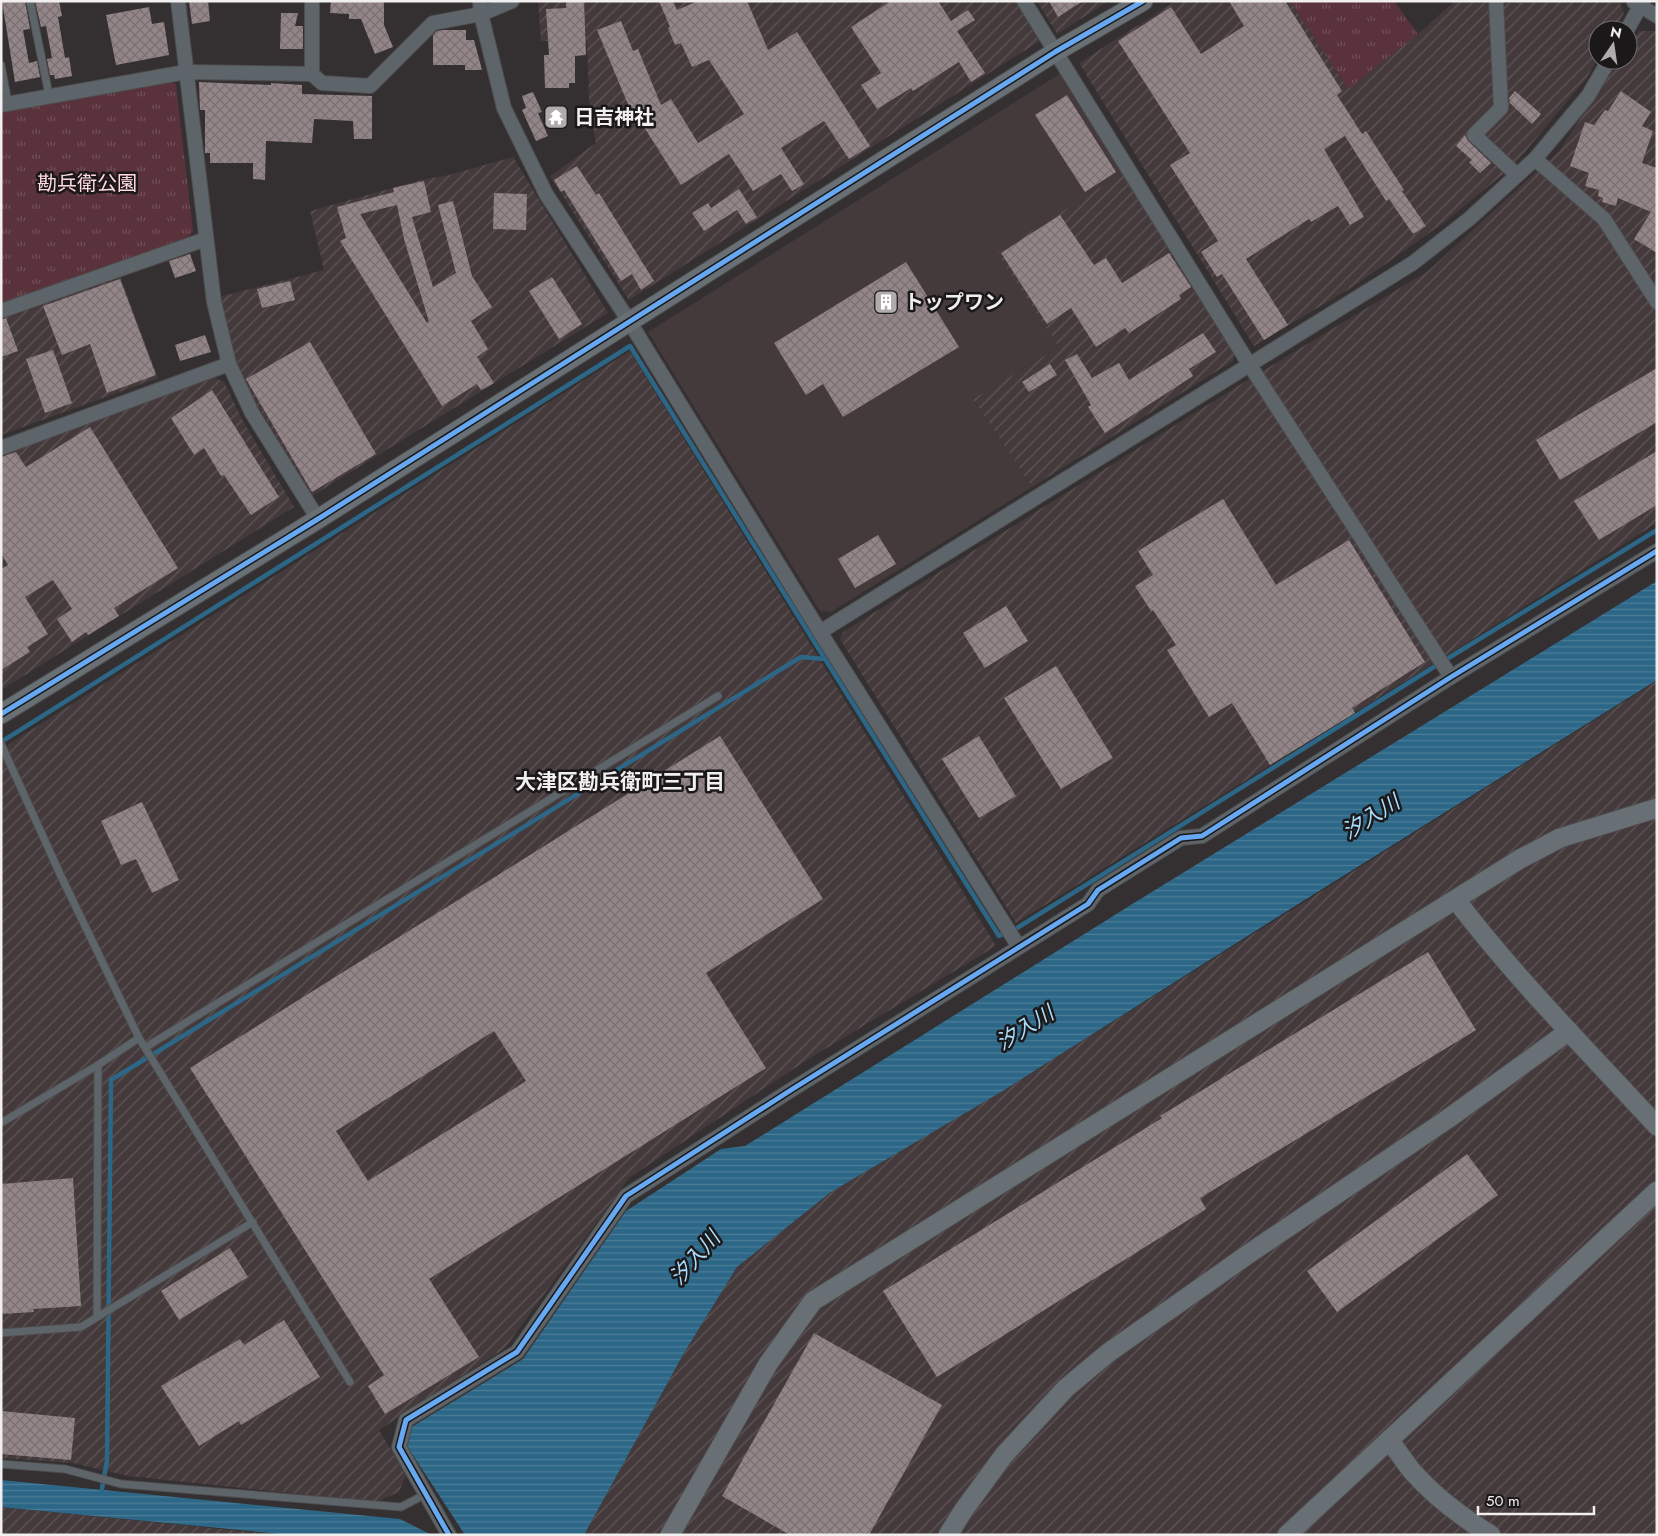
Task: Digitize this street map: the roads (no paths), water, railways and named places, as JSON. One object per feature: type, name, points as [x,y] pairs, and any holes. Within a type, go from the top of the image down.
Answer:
[{"type":"street","points":[[178,1],[214,302],[229,364],[252,413],[318,518]]},
{"type":"street","points":[[312,1],[312,74]]},
{"type":"street","points":[[5,104],[186,72],[312,74],[322,83],[370,86],[433,23],[480,8],[512,1]]},
{"type":"street","points":[[1024,1],[1249,364],[1451,677]]},
{"type":"street","points":[[1,714],[318,518],[1055,52],[1143,1]]},
{"type":"street","points":[[1496,1],[1501,108],[1474,135],[1517,175]]},
{"type":"street","points":[[1631,20],[1639,3],[1657,16]]},
{"type":"street","points":[[480,8],[504,108],[546,194],[629,321],[820,632],[1019,947]]},
{"type":"street","points":[[820,632],[1413,263],[1469,219],[1535,159],[1588,96],[1603,70]]},
{"type":"street","points":[[1535,159],[1604,219],[1657,302]]},
{"type":"street","points":[[1,311],[206,239]]},
{"type":"street","points":[[1,448],[229,364]]},
{"type":"street","points":[[449,1535],[399,1447],[406,1420],[517,1352],[626,1196],[1088,904],[1098,890],[1123,874],[1181,838],[1202,836],[1451,677],[1657,551]]},
{"type":"street","points":[[670,1535],[768,1364],[813,1301],[1456,900],[1520,858],[1560,838],[1657,808]]},
{"type":"street","points":[[1456,900],[1478,929],[1657,1126]]},
{"type":"street","points":[[948,1535],[962,1511],[1004,1454],[1066,1388],[1108,1353],[1247,1255],[1449,1118],[1569,1031]]},
{"type":"street","points":[[1287,1535],[1657,1190]]},
{"type":"street","points":[[1389,1440],[1413,1472],[1433,1491],[1472,1523],[1492,1535]]},
{"type":"lane","points":[[30,1],[49,96]]},
{"type":"lane","points":[[1,65],[5,104]]},
{"type":"lane","points":[[146,1047],[718,696]]},
{"type":"lane","points":[[2,747],[60,874],[139,1038],[350,1382]]},
{"type":"lane","points":[[1,1123],[139,1038]]},
{"type":"lane","points":[[98,1065],[98,1316]]},
{"type":"lane","points":[[1,1333],[81,1327],[253,1222]]},
{"type":"lane","points":[[1,1464],[65,1469],[121,1484],[401,1507],[426,1494]]},
{"type":"water","name":"汐入川","points":[[1657,581],[1657,680],[1001,1092],[831,1192],[737,1267],[684,1353],[584,1535],[465,1535],[405,1443],[410,1428],[523,1359],[626,1211],[721,1149],[745,1146],[1134,903]]},
{"type":"water","points":[[1,1480],[400,1519],[432,1535],[291,1535],[1,1507]]},
{"type":"waterway","points":[[1,742],[630,346],[825,659]]},
{"type":"waterway","points":[[101,1494],[107,1461],[111,1080],[801,657],[825,659],[999,936],[1017,928],[1429,670],[1657,530]]},
{"type":"place","name":"日吉神社","points":[[556,117]]},
{"type":"place","name":"トップワン","points":[[886,302]]},
{"type":"district","name":"大津区勘兵衛町三丁目","points":[[620,782]]},
{"type":"park label","name":"勘兵衛公園","points":[[87,183]]}]
